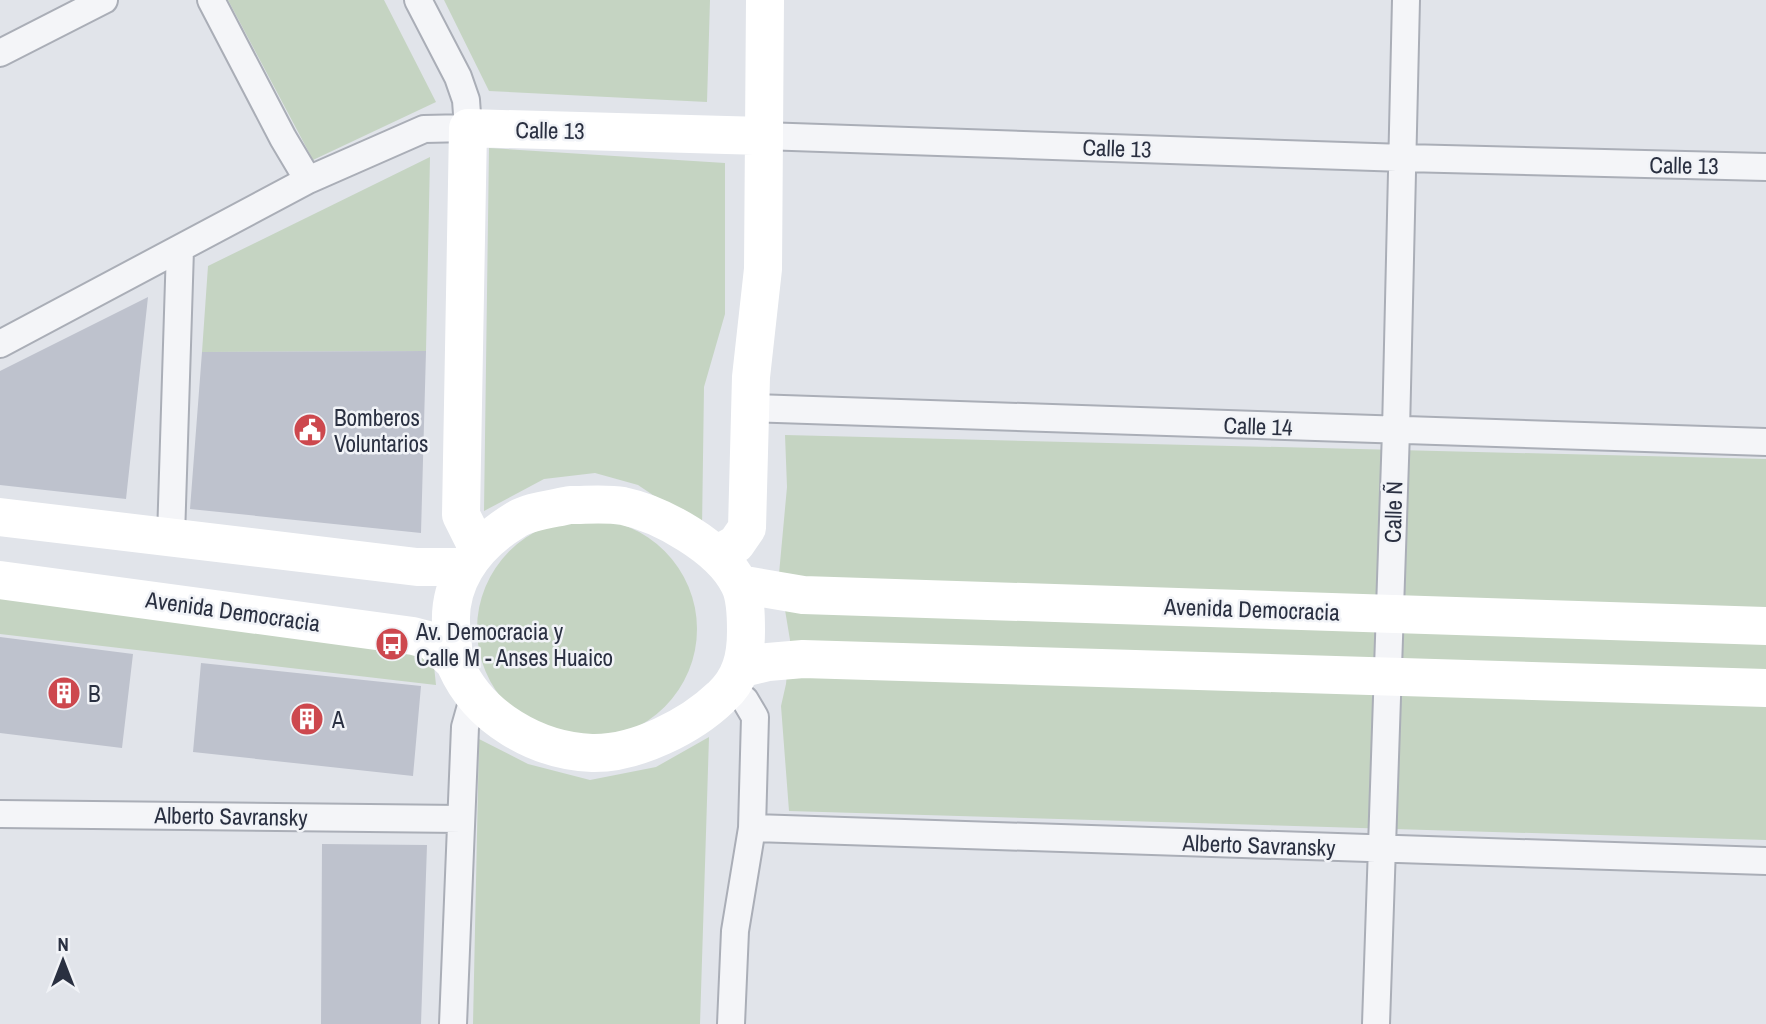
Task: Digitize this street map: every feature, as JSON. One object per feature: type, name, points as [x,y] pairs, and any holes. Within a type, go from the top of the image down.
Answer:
[{"type":"main road","points":[[728,569],[736,544],[747,528],[751,377],[764,269],[765,0]]},
{"type":"main road","name":"Calle 13","points":[[468,128],[763,135]]},
{"type":"main road","points":[[468,128],[461,515],[471,558]]},
{"type":"main road","points":[[465,679],[450,621],[453,597],[471,558],[516,519],[570,505],[622,506],[675,524],[728,569],[746,611],[746,635],[737,678]]},
{"type":"main road","points":[[0,517],[418,567],[471,558]]},
{"type":"main road","name":"Avenida Democracia","points":[[728,569],[803,595],[1766,626]]},
{"type":"main road","name":"Avenida Democracia","points":[[0,580],[413,636],[432,641],[488,710],[516,731],[550,746],[594,753],[634,747],[665,735],[706,712],[737,678]]},
{"type":"main road","points":[[737,678],[768,662],[803,659],[1766,688]]},
{"type":"street","points":[[0,53],[104,0]]},
{"type":"street","points":[[211,0],[282,138],[309,180]]},
{"type":"street","points":[[0,344],[309,180],[424,130],[468,128],[466,100],[458,77],[418,0]]},
{"type":"street","name":"Calle Ñ","points":[[1376,1024],[1404,158],[1406,0]]},
{"type":"street","name":"Calle 13","points":[[763,135],[1404,158],[1766,167]]},
{"type":"street","points":[[171,537],[180,249]]},
{"type":"street","name":"Calle 14","points":[[751,408],[1766,442]]},
{"type":"street","points":[[731,1024],[735,931],[752,828],[755,717],[737,678]]},
{"type":"street","points":[[453,1024],[465,679]]},
{"type":"street","name":"Alberto Savransky","points":[[0,814],[461,819]]},
{"type":"street","name":"Alberto Savransky","points":[[752,828],[1766,861]]},
{"type":"green space","points":[[228,0],[384,0],[436,102],[313,160]]},
{"type":"green space","points":[[444,0],[710,0],[707,102],[489,91]]},
{"type":"green space","points":[[489,148],[725,163],[725,314],[704,387],[702,528],[638,485],[595,473],[544,479],[484,511]]},
{"type":"green space","points":[[430,157],[426,351],[202,352],[208,266]]},
{"type":"green space","points":[[785,435],[1766,459],[1766,840],[789,811],[781,706],[790,640],[779,574],[787,487]]},
{"type":"green space","points":[[587,519],[608,521],[639,532],[665,551],[684,577],[695,608],[695,650],[684,681],[665,707],[639,726],[608,737],[587,739],[566,737],[535,726],[509,707],[490,681],[479,650],[477,629],[479,608],[490,577],[509,551],[535,532],[566,521]]},
{"type":"green space","points":[[0,594],[409,646],[434,666],[436,685],[0,634]]},
{"type":"green space","points":[[709,737],[700,1024],[473,1024],[479,739],[528,764],[590,780],[656,767]]},
{"type":"building","points":[[148,297],[126,499],[0,485],[0,371]]},
{"type":"building","name":"Bomberos Voluntarios","points":[[426,351],[421,533],[190,509],[202,352]]},
{"type":"building","name":"B","points":[[0,637],[133,654],[122,748],[0,733]]},
{"type":"building","name":"A","points":[[201,663],[421,686],[413,776],[193,752]]},
{"type":"building","points":[[322,844],[427,845],[421,1024],[321,1024]]},
{"type":"place","name":"Bomberos Voluntarios","points":[[310,430]]},
{"type":"place","name":"Av. Democracia y Calle M - Anses Huaico","points":[[392,644]]},
{"type":"place","name":"B","points":[[64,693]]},
{"type":"place","name":"A","points":[[307,719]]}]
